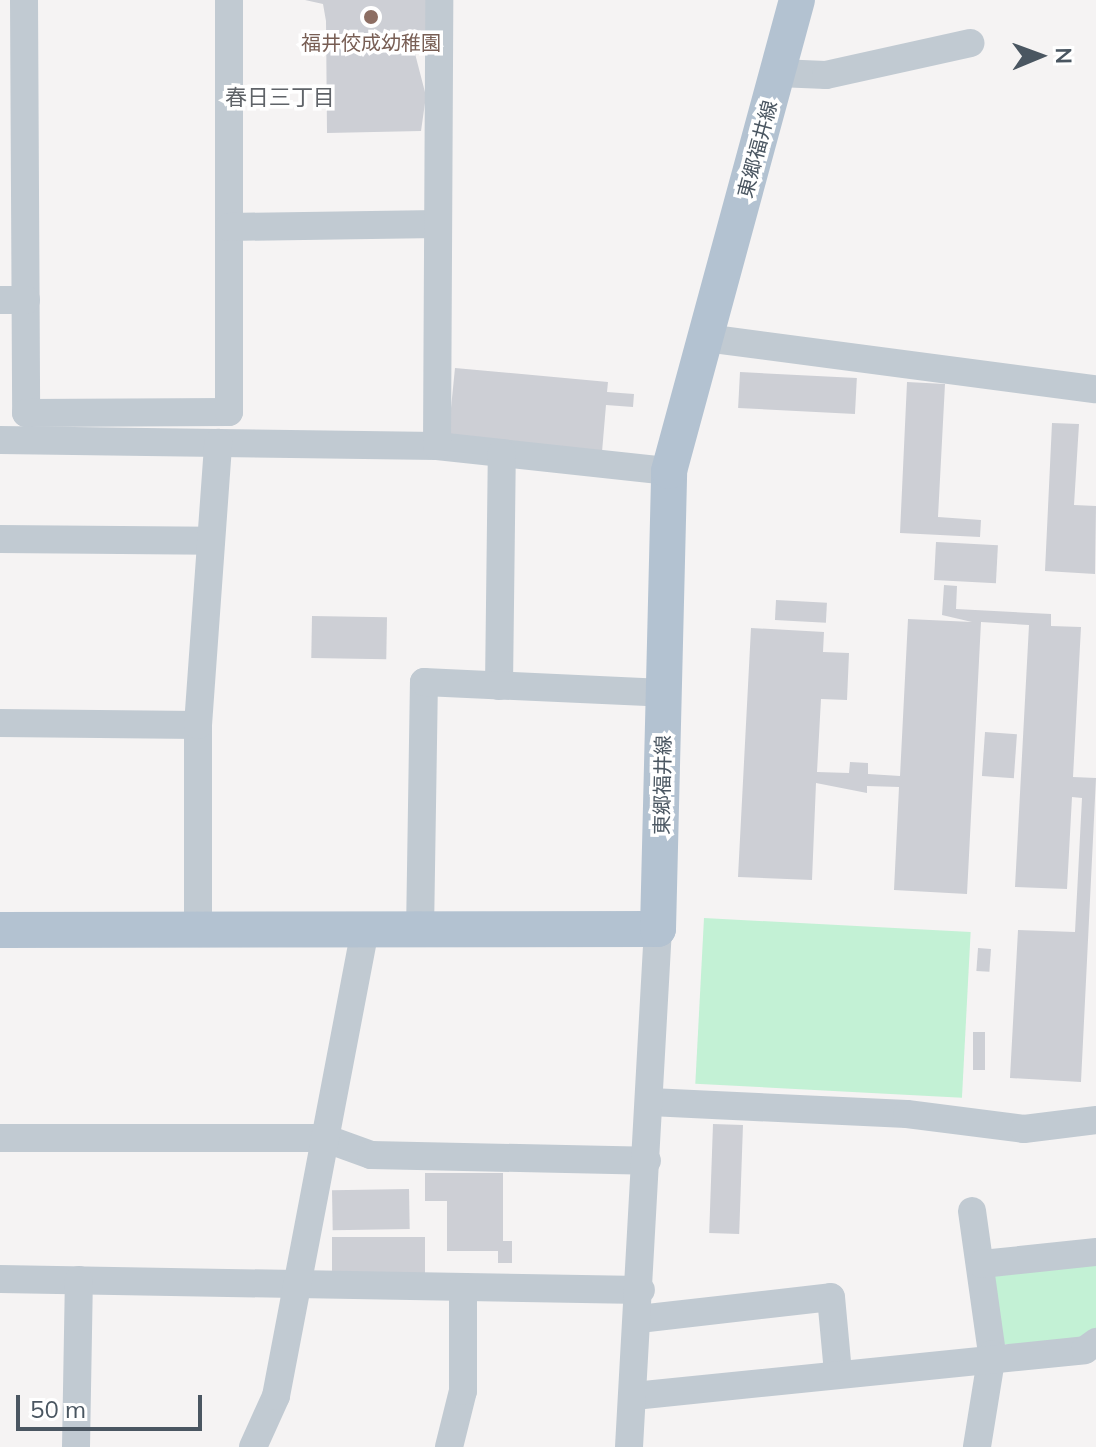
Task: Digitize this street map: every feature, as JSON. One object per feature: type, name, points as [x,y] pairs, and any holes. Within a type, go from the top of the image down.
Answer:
[{"type":"main road","name":"東郷福井線","points":[[658,929],[669,471],[797,0]]},
{"type":"main road","points":[[0,930],[364,934],[658,929]]},
{"type":"street","points":[[24,0],[13,300],[26,413],[229,412],[229,0]]},
{"type":"street","points":[[437,446],[439,0]]},
{"type":"street","points":[[778,73],[826,75],[970,43]]},
{"type":"street","points":[[229,227],[438,224]]},
{"type":"street","points":[[706,338],[853,363],[884,359],[1096,389]]},
{"type":"street","points":[[0,440],[437,446],[669,471]]},
{"type":"street","points":[[198,932],[198,725],[218,443]]},
{"type":"street","points":[[499,686],[502,453]]},
{"type":"street","points":[[0,539],[211,541]]},
{"type":"street","points":[[420,933],[424,682],[664,693]]},
{"type":"street","points":[[0,723],[198,725]]},
{"type":"street","points":[[629,1447],[641,1290],[658,929]]},
{"type":"street","points":[[253,1447],[276,1396],[364,934]]},
{"type":"street","points":[[650,1102],[907,1114],[1024,1129],[1096,1120]]},
{"type":"street","points":[[0,1138],[324,1138],[371,1155],[647,1161]]},
{"type":"street","points":[[972,1211],[982,1264],[992,1354],[977,1447]]},
{"type":"street","points":[[982,1264],[1096,1252]]},
{"type":"street","points":[[0,1279],[641,1290]]},
{"type":"street","points":[[76,1447],[79,1280]]},
{"type":"street","points":[[449,1447],[463,1391],[463,1287]]},
{"type":"street","points":[[639,1319],[831,1297],[838,1372]]},
{"type":"street","points":[[634,1396],[992,1354],[1092,1351]]},
{"type":"green space","points":[[704,918],[971,932],[962,1098],[695,1084]]},
{"type":"green space","points":[[1096,1258],[1096,1336],[1084,1344],[995,1344],[989,1269]]},
{"type":"building","points":[[305,0],[427,0],[428,42],[412,42],[426,96],[421,131],[327,133],[326,21],[323,4]]},
{"type":"building","points":[[455,368],[608,382],[607,392],[634,394],[633,407],[606,405],[602,452],[448,438]]},
{"type":"building","points":[[740,372],[857,378],[855,414],[738,408]]},
{"type":"building","points":[[907,382],[945,384],[938,517],[981,520],[980,537],[900,533]]},
{"type":"building","points":[[1052,423],[1079,424],[1074,505],[1096,506],[1095,574],[1045,571]]},
{"type":"building","points":[[936,542],[998,545],[996,583],[934,580]]},
{"type":"building","points":[[944,585],[957,586],[956,609],[1051,614],[1051,626],[1081,627],[1073,777],[1096,778],[1081,1082],[1010,1078],[1018,930],[1075,932],[1082,798],[1072,797],[1067,889],[1015,887],[1029,625],[981,622],[967,894],[894,890],[899,787],[867,786],[867,793],[816,783],[812,880],[738,877],[751,628],[824,632],[823,652],[849,653],[847,700],[821,699],[817,772],[849,773],[850,762],[868,763],[868,774],[900,776],[908,619],[972,622],[942,615]]},
{"type":"building","points":[[776,600],[827,603],[826,623],[775,620]]},
{"type":"building","points":[[312,616],[387,617],[386,659],[311,658]]},
{"type":"building","points":[[985,732],[1017,734],[1014,778],[982,776]]},
{"type":"building","points":[[978,948],[991,949],[989,972],[976,971]]},
{"type":"building","points":[[973,1032],[985,1032],[985,1070],[973,1070]]},
{"type":"building","points":[[713,1124],[743,1125],[739,1234],[709,1233]]},
{"type":"building","points":[[425,1173],[503,1173],[503,1241],[512,1241],[512,1263],[498,1263],[498,1251],[447,1251],[447,1201],[425,1201]]},
{"type":"building","points":[[409,1189],[410,1229],[333,1230],[332,1190]]},
{"type":"building","points":[[332,1237],[425,1237],[425,1274],[332,1274]]},
{"type":"place","name":"福井佼成幼稚園","points":[[371,17]]},
{"type":"district","name":"春日三丁目","points":[[280,98]]}]
